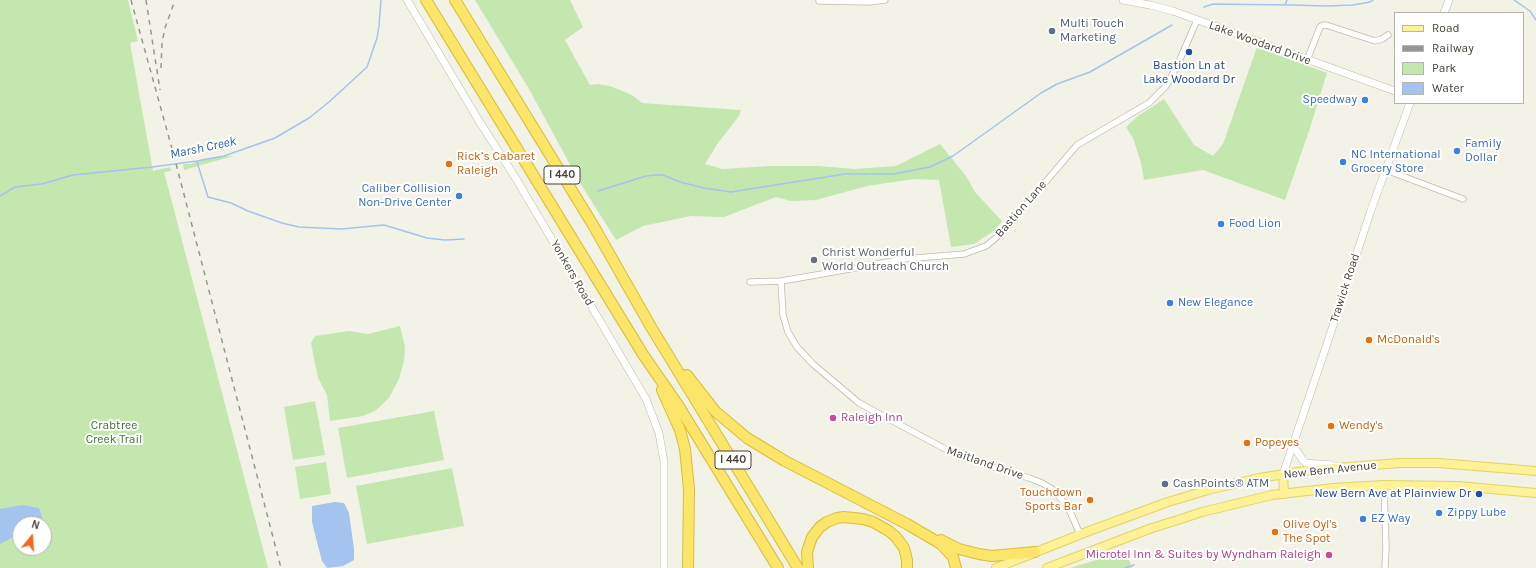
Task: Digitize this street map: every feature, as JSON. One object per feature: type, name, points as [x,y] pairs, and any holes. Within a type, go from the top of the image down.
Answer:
[{"type":"highway","name":"I 440","points":[[426,0],[644,356],[678,405],[778,568]]},
{"type":"highway","name":"I 440","points":[[455,0],[593,226],[667,353],[798,568]]},
{"type":"highway","points":[[667,353],[684,371],[715,412],[747,438],[791,464],[907,524],[960,549],[979,554],[1003,556],[1035,552]]},
{"type":"highway","points":[[644,356],[676,420],[685,449],[689,489],[688,568]]},
{"type":"highway","points":[[808,568],[807,552],[812,537],[820,526],[836,518],[844,517],[863,519],[873,522],[890,531],[904,548],[907,568]]},
{"type":"highway","points":[[907,524],[946,548],[952,557],[956,568]]},
{"type":"main road","name":"New Bern Avenue","points":[[996,568],[1080,534],[1162,504],[1238,483],[1283,474],[1338,467],[1399,463],[1439,463],[1536,471]]},
{"type":"main road","points":[[1283,474],[1284,494]]},
{"type":"main road","name":"New Bern Avenue","points":[[1047,568],[1188,516],[1258,498],[1284,494],[1384,485],[1458,486],[1536,493]]},
{"type":"street","name":"Yonkers Road","points":[[407,0],[479,121],[515,177],[646,399],[659,433],[664,462],[664,568]]},
{"type":"street","points":[[819,1],[869,2],[885,0]]},
{"type":"street","name":"Lake Woodard Drive","points":[[1123,0],[1150,5],[1197,20],[1394,91]]},
{"type":"street","points":[[1444,12],[1449,0]]},
{"type":"street","name":"Bastion Lane","points":[[750,282],[781,281],[890,261],[964,254],[986,246],[1003,232],[1077,146],[1149,103],[1166,86],[1177,66],[1197,20]]},
{"type":"street","points":[[1307,60],[1317,33],[1323,25],[1375,41],[1388,35]]},
{"type":"street","name":"Trawick Road","points":[[1283,474],[1371,210],[1410,104]]},
{"type":"street","points":[[1386,170],[1463,199]]},
{"type":"street","name":"Maitland Drive","points":[[781,281],[785,324],[797,347],[813,364],[859,402],[942,448],[963,457],[1030,478],[1052,489],[1068,507],[1080,534]]},
{"type":"street","points":[[1293,445],[1302,459],[1306,462],[1327,464],[1338,467]]},
{"type":"street","points":[[1384,485],[1386,539],[1384,568]]},
{"type":"green space","name":"Crabtree Creek Trail","points":[[0,0],[128,0],[138,41],[130,43],[153,171],[170,167],[171,171],[164,172],[268,568],[0,568]]},
{"type":"green space","points":[[475,0],[570,0],[583,27],[565,40],[590,85],[598,84],[610,86],[632,95],[642,103],[741,110],[739,116],[718,143],[705,164],[722,169],[770,166],[818,166],[855,169],[896,166],[940,144],[966,176],[975,192],[1002,221],[994,231],[974,244],[951,247],[939,180],[914,179],[867,186],[816,200],[791,201],[776,197],[724,217],[691,216],[643,226],[616,240],[580,183],[529,89]]},
{"type":"green space","points":[[1257,47],[1327,73],[1285,200],[1203,170],[1144,180],[1141,163],[1133,138],[1126,127],[1138,116],[1164,99],[1194,145],[1213,156],[1223,144]]},
{"type":"green space","points":[[219,156],[233,156],[184,170],[184,164],[191,164],[199,160]]},
{"type":"green space","points":[[400,326],[405,347],[404,361],[399,379],[389,398],[375,411],[363,416],[330,421],[327,395],[318,378],[311,343],[315,336],[349,331],[368,334]]},
{"type":"green space","points":[[315,401],[325,455],[293,460],[284,407]]},
{"type":"green space","points":[[434,411],[444,460],[347,478],[338,428]]},
{"type":"green space","points":[[326,462],[331,494],[300,499],[295,467]]},
{"type":"green space","points":[[452,468],[464,526],[367,544],[356,486]]},
{"type":"green space","points":[[1126,552],[1132,568],[1070,568],[1106,557]]},
{"type":"water","points":[[335,502],[344,503],[349,513],[354,560],[343,566],[327,568],[322,561],[312,522],[312,506]]},
{"type":"water","points":[[22,505],[39,508],[41,516],[12,516],[12,537],[0,544],[0,509]]},
{"type":"waterway","name":"Marsh Creek","points":[[0,196],[15,187],[42,184],[73,175],[152,167],[224,156],[275,138],[309,118],[367,67],[377,38],[381,0]]},
{"type":"waterway","points":[[1285,5],[1287,0]]},
{"type":"waterway","points":[[1204,7],[1213,4],[1353,5],[1370,2],[1373,0]]},
{"type":"waterway","points":[[1514,0],[1530,11],[1536,20]]},
{"type":"waterway","points":[[598,191],[646,176],[655,175],[663,175],[680,182],[704,188],[731,192],[845,174],[893,174],[930,167],[953,156],[1041,93],[1057,84],[1090,72],[1172,25]]},
{"type":"waterway","points":[[197,162],[208,197],[231,203],[248,211],[282,223],[299,227],[341,229],[384,225],[427,238],[445,240],[464,239]]},
{"type":"waterway","points":[[1125,568],[1134,565]]},
{"type":"railway","points":[[131,0],[174,156],[281,568]]},
{"type":"railway","points":[[146,0],[160,90]]},
{"type":"railway","points":[[161,68],[162,43],[165,28],[175,0]]},
{"type":"place","name":"Multi Touch Marketing","points":[[1052,31]]},
{"type":"place","name":"Bastion Ln at Lake Woodard Dr","points":[[1189,52]]},
{"type":"place","name":"Speedway","points":[[1365,100]]},
{"type":"place","name":"Family Dollar","points":[[1457,151]]},
{"type":"place","name":"NC International Grocery Store","points":[[1343,162]]},
{"type":"place","name":"Rick’s Cabaret Raleigh","points":[[449,164]]},
{"type":"place","name":"Caliber Collision Non-Drive Center","points":[[459,196]]},
{"type":"place","name":"Food Lion","points":[[1221,224]]},
{"type":"place","name":"Christ Wonderful World Outreach Church","points":[[814,260]]},
{"type":"place","name":"New Elegance","points":[[1170,303]]},
{"type":"place","name":"McDonald's","points":[[1369,340]]},
{"type":"place","name":"Raleigh Inn","points":[[833,418]]},
{"type":"place","name":"Wendy's","points":[[1331,426]]},
{"type":"place","name":"Popeyes","points":[[1247,443]]},
{"type":"place","name":"CashPoints® ATM","points":[[1165,484]]},
{"type":"place","name":"New Bern Ave at Plainview Dr","points":[[1479,494]]},
{"type":"place","name":"Touchdown Sports Bar","points":[[1090,500]]},
{"type":"place","name":"Zippy Lube","points":[[1439,513]]},
{"type":"place","name":"EZ Way","points":[[1363,519]]},
{"type":"place","name":"Olive Oyl's The Spot","points":[[1275,532]]},
{"type":"place","name":"Microtel Inn & Suites by Wyndham Raleigh","points":[[1329,555]]}]
